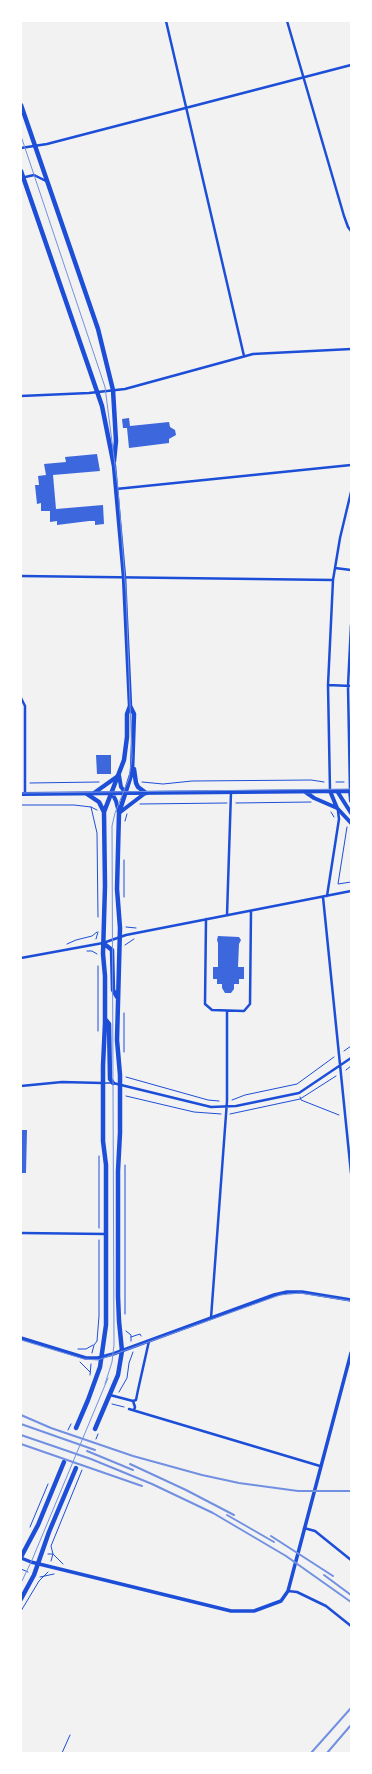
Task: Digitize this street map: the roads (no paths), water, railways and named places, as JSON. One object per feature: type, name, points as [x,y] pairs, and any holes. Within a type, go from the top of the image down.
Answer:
[{"type":"main road","points":[[21,105],[98,329],[113,390],[116,440],[114,466]]},
{"type":"main road","points":[[21,171],[102,406],[114,466],[124,577],[130,706],[127,714],[125,755],[119,775],[104,812],[105,886],[103,943],[105,1018],[103,1083],[106,1325],[102,1358],[88,1400],[76,1428]]},
{"type":"main road","points":[[119,813],[131,779],[133,765],[134,714],[130,706]]},
{"type":"main road","points":[[133,765],[136,783],[145,793]]},
{"type":"main road","points":[[119,775],[121,787],[126,793]]},
{"type":"main road","points":[[94,794],[119,775]]},
{"type":"main road","points":[[304,791],[314,798],[338,808]]},
{"type":"main road","points":[[330,791],[338,808],[349,824]]},
{"type":"main road","points":[[338,791],[351,813]]},
{"type":"main road","points":[[23,794],[351,791],[351,801]]},
{"type":"main road","points":[[119,813],[145,793]]},
{"type":"main road","points":[[87,794],[99,802],[104,812]]},
{"type":"main road","points":[[95,1429],[118,1375],[122,1351],[118,1296],[120,1084],[117,1040],[119,938],[117,899],[119,813],[116,801],[112,794]]},
{"type":"main road","points":[[103,943],[112,950],[113,990],[117,998]]},
{"type":"main road","points":[[105,1018],[110,1024],[110,1079],[113,1083]]},
{"type":"main road","points":[[21,1558],[38,1525],[64,1462]]},
{"type":"main road","points":[[21,1599],[39,1564],[49,1532],[76,1468]]},
{"type":"street","points":[[166,21],[244,356]]},
{"type":"street","points":[[287,21],[344,216],[348,227],[351,230]]},
{"type":"street","points":[[21,148],[35,147],[351,64]]},
{"type":"street","points":[[22,177],[34,175],[48,182]]},
{"type":"street","points":[[21,396],[98,392],[128,388],[253,354],[351,349]]},
{"type":"street","points":[[116,489],[351,465]]},
{"type":"street","points":[[330,791],[328,685],[333,580],[340,538],[351,492]]},
{"type":"street","points":[[335,568],[351,570]]},
{"type":"street","points":[[21,576],[333,580]]},
{"type":"street","points":[[351,625],[351,791]]},
{"type":"street","points":[[328,685],[350,686]]},
{"type":"street","points":[[21,698],[25,706],[23,794]]},
{"type":"street","points":[[227,915],[231,792]]},
{"type":"street","points":[[327,896],[339,819],[338,808]]},
{"type":"street","points":[[21,958],[103,943],[119,938],[206,919],[351,891]]},
{"type":"street","points":[[322,897],[351,1173]]},
{"type":"street","points":[[206,919],[205,1004],[212,1010],[244,1011],[250,1004],[251,911]]},
{"type":"street","points":[[211,1318],[226,1107],[227,1011]]},
{"type":"street","points":[[113,1083],[211,1107],[226,1107],[299,1093],[351,1058]]},
{"type":"street","points":[[21,1086],[62,1082],[103,1083]]},
{"type":"street","points":[[21,1233],[106,1234]]},
{"type":"street","points":[[21,1338],[86,1358],[102,1358],[274,1295],[287,1292],[302,1292],[351,1300]]},
{"type":"street","points":[[133,1401],[136,1400],[149,1341]]},
{"type":"street","points":[[21,1558],[39,1564],[236,1612],[254,1611],[279,1602],[284,1598],[288,1591],[351,1353]]},
{"type":"street","points":[[110,1395],[133,1401]]},
{"type":"street","points":[[133,1401],[135,1406],[134,1410]]},
{"type":"street","points":[[129,1409],[320,1466]]},
{"type":"street","points":[[304,1528],[315,1531],[351,1560]]},
{"type":"street","points":[[288,1591],[297,1592],[326,1606],[351,1626]]},
{"type":"lane","points":[[103,1083],[113,1083]]},
{"type":"tram line","points":[[21,136],[105,387],[118,489],[126,593],[132,757],[129,778],[115,813],[112,826],[114,1345],[112,1362],[105,1384]]},
{"type":"tram line","points":[[21,793],[351,789]]},
{"type":"tram line","points":[[21,1340],[84,1359],[98,1360],[280,1295],[300,1293],[351,1301]]},
{"type":"tram line","points":[[21,1583],[108,1378]]},
{"type":"railway","points":[[21,1415],[51,1428],[133,1456],[202,1475],[239,1483],[298,1491],[351,1491]]},
{"type":"railway","points":[[21,1424],[95,1450]]},
{"type":"railway","points":[[21,1435],[91,1459],[152,1484],[213,1513],[286,1556],[351,1602]]},
{"type":"railway","points":[[21,1444],[142,1486]]},
{"type":"railway","points":[[87,1451],[133,1470]]},
{"type":"railway","points":[[130,1464],[186,1490],[234,1515]]},
{"type":"railway","points":[[227,1515],[274,1542]]},
{"type":"railway","points":[[271,1536],[333,1576]]},
{"type":"railway","points":[[324,1575],[351,1595]]},
{"type":"railway","points":[[311,1753],[351,1708]]},
{"type":"railway","points":[[327,1753],[351,1725]]}]
